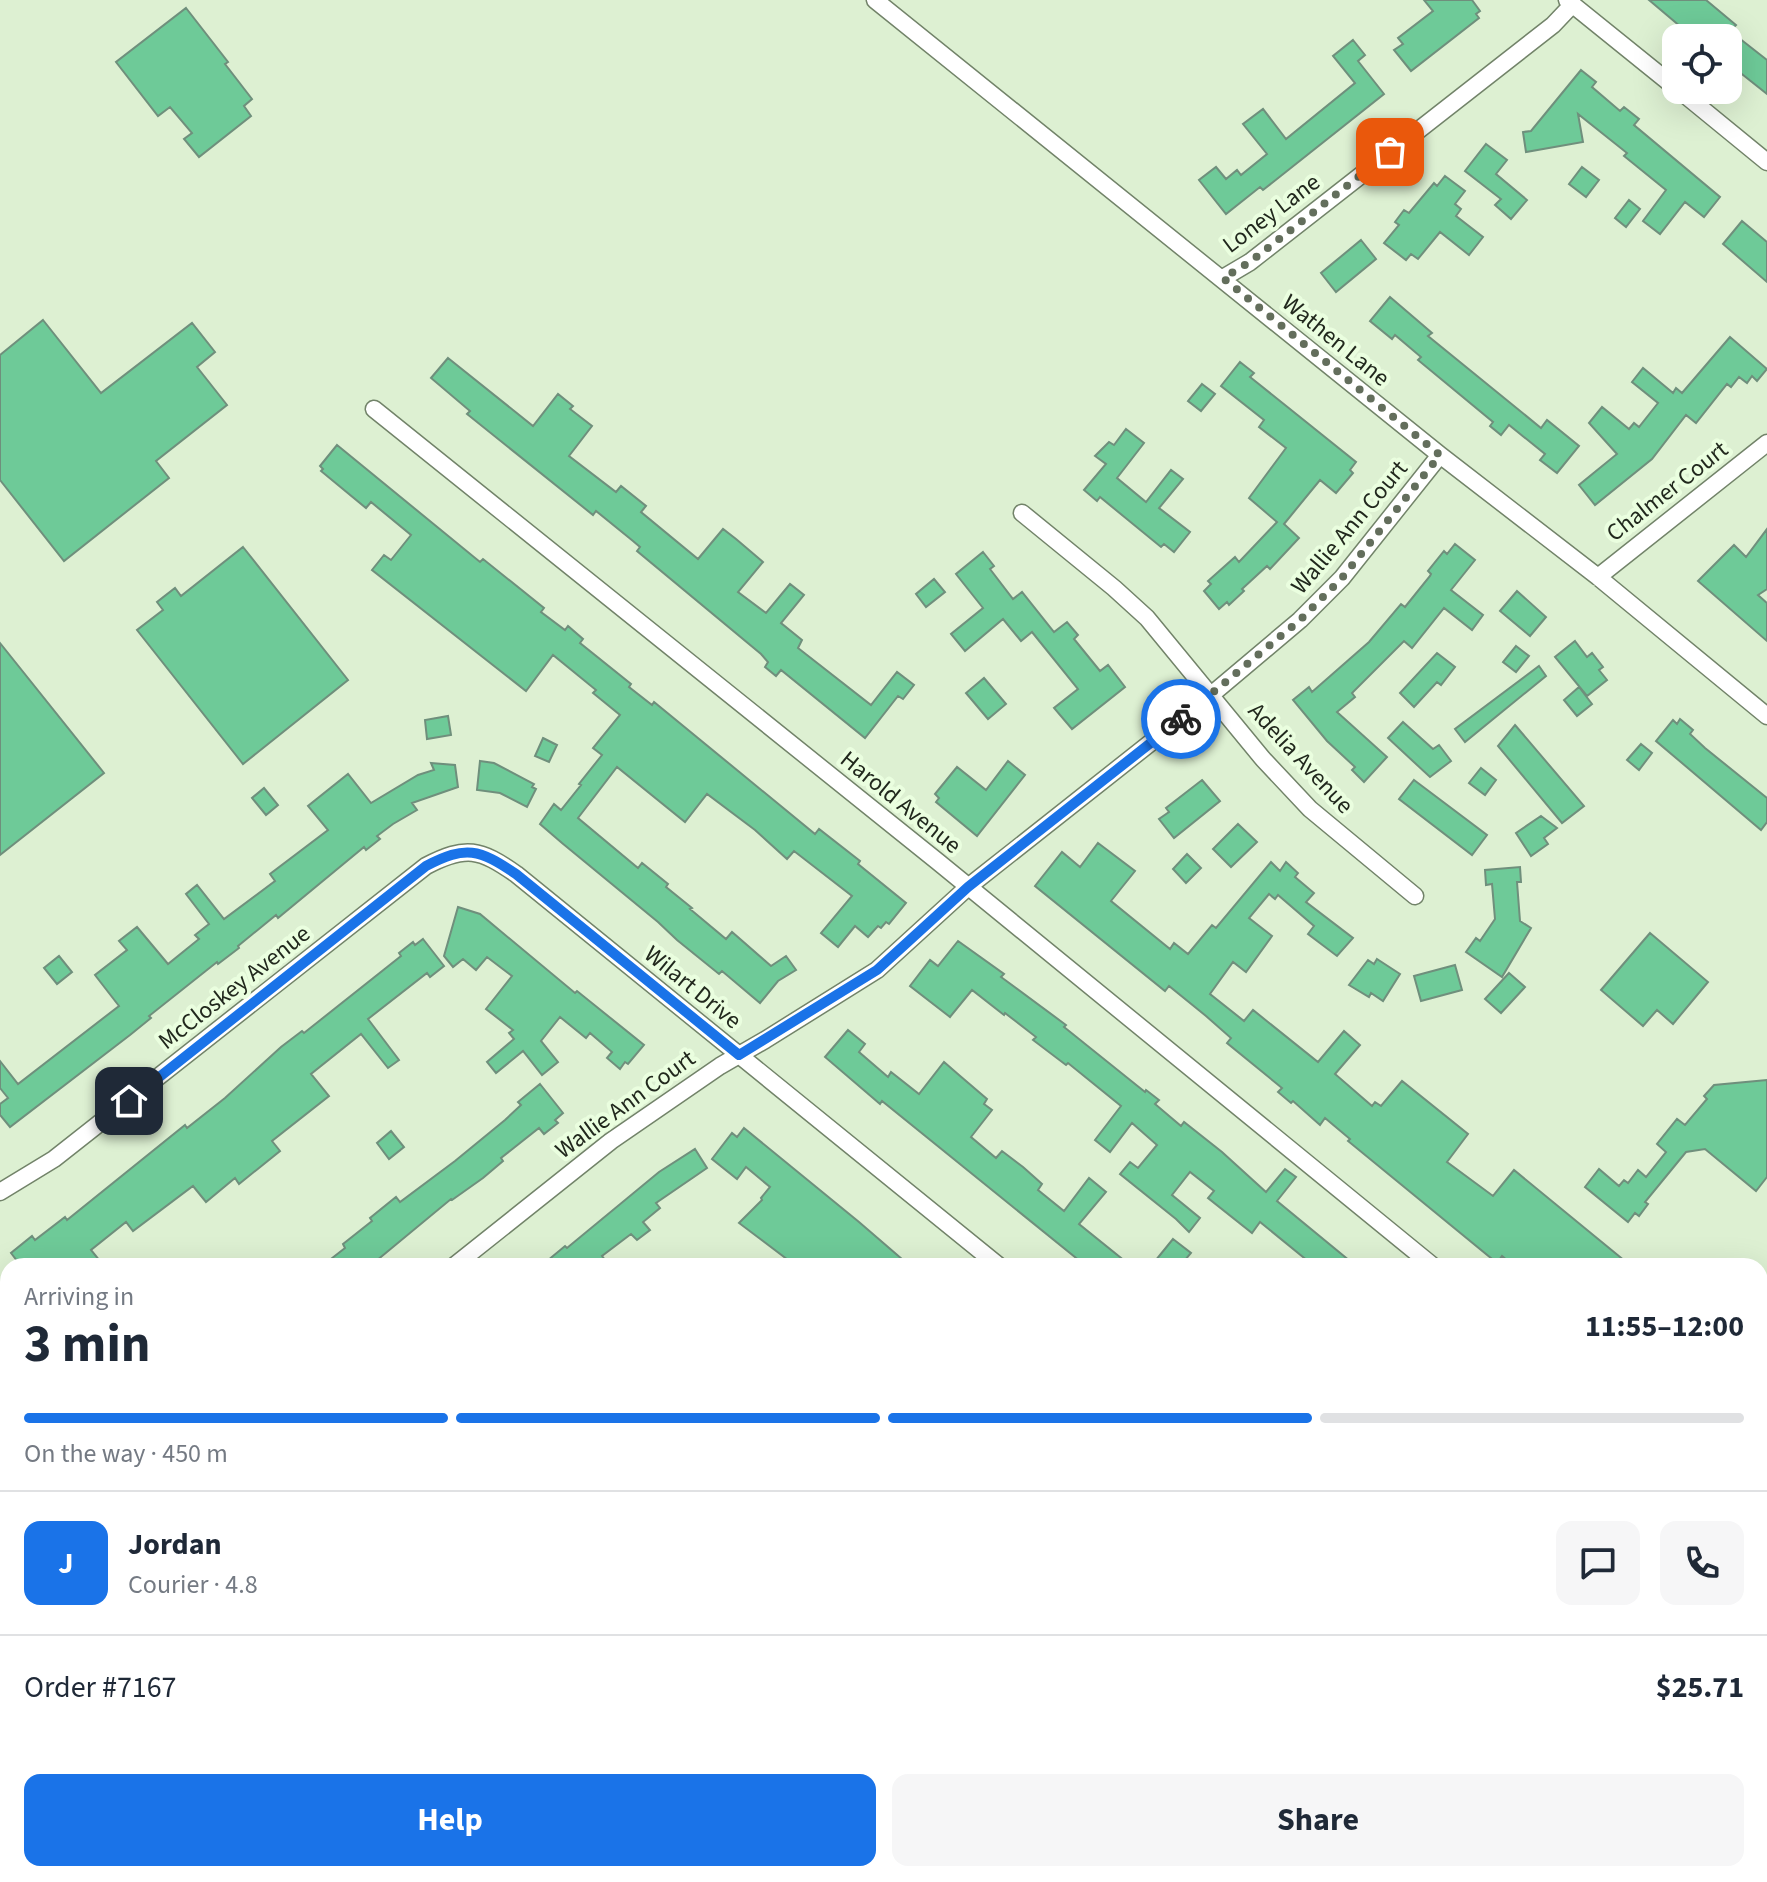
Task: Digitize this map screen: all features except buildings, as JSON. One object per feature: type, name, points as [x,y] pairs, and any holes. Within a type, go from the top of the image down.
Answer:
[{"type":"street","name":"Wathen Lane","points":[[875,0],[1440,455],[1598,577],[1767,716]]},
{"type":"street","name":"Loney Lane","points":[[1223,278],[1250,262],[1541,34],[1569,2]]},
{"type":"street","points":[[1569,2],[1662,76]]},
{"type":"street","points":[[1696,104],[1767,162]]},
{"type":"street","name":"Harold Avenue","points":[[374,409],[1423,1258]]},
{"type":"street","name":"Chalmer Court","points":[[1598,577],[1767,443]]},
{"type":"street","name":"Wallie Ann Court","points":[[464,1258],[611,1141],[739,1055],[877,970],[968,887],[1211,695],[1300,620],[1342,578],[1440,455]]},
{"type":"street","name":"Adelia Avenue","points":[[1022,513],[1147,618],[1263,759],[1310,809],[1415,896]]},
{"type":"street","name":"Wilart Drive","points":[[461,852],[494,859],[516,874],[989,1258]]},
{"type":"street","name":"McCloskey Avenue","points":[[0,1192],[54,1159],[426,866],[449,854],[461,852]]},
{"type":"way so far","points":[[1181,719],[1300,620],[1342,578],[1440,455],[1223,278],[1250,262],[1390,152]]},
{"type":"route","points":[[129,1101],[426,866],[449,854],[461,852],[494,859],[516,874],[739,1055],[877,970],[968,887],[1181,719]]}]
